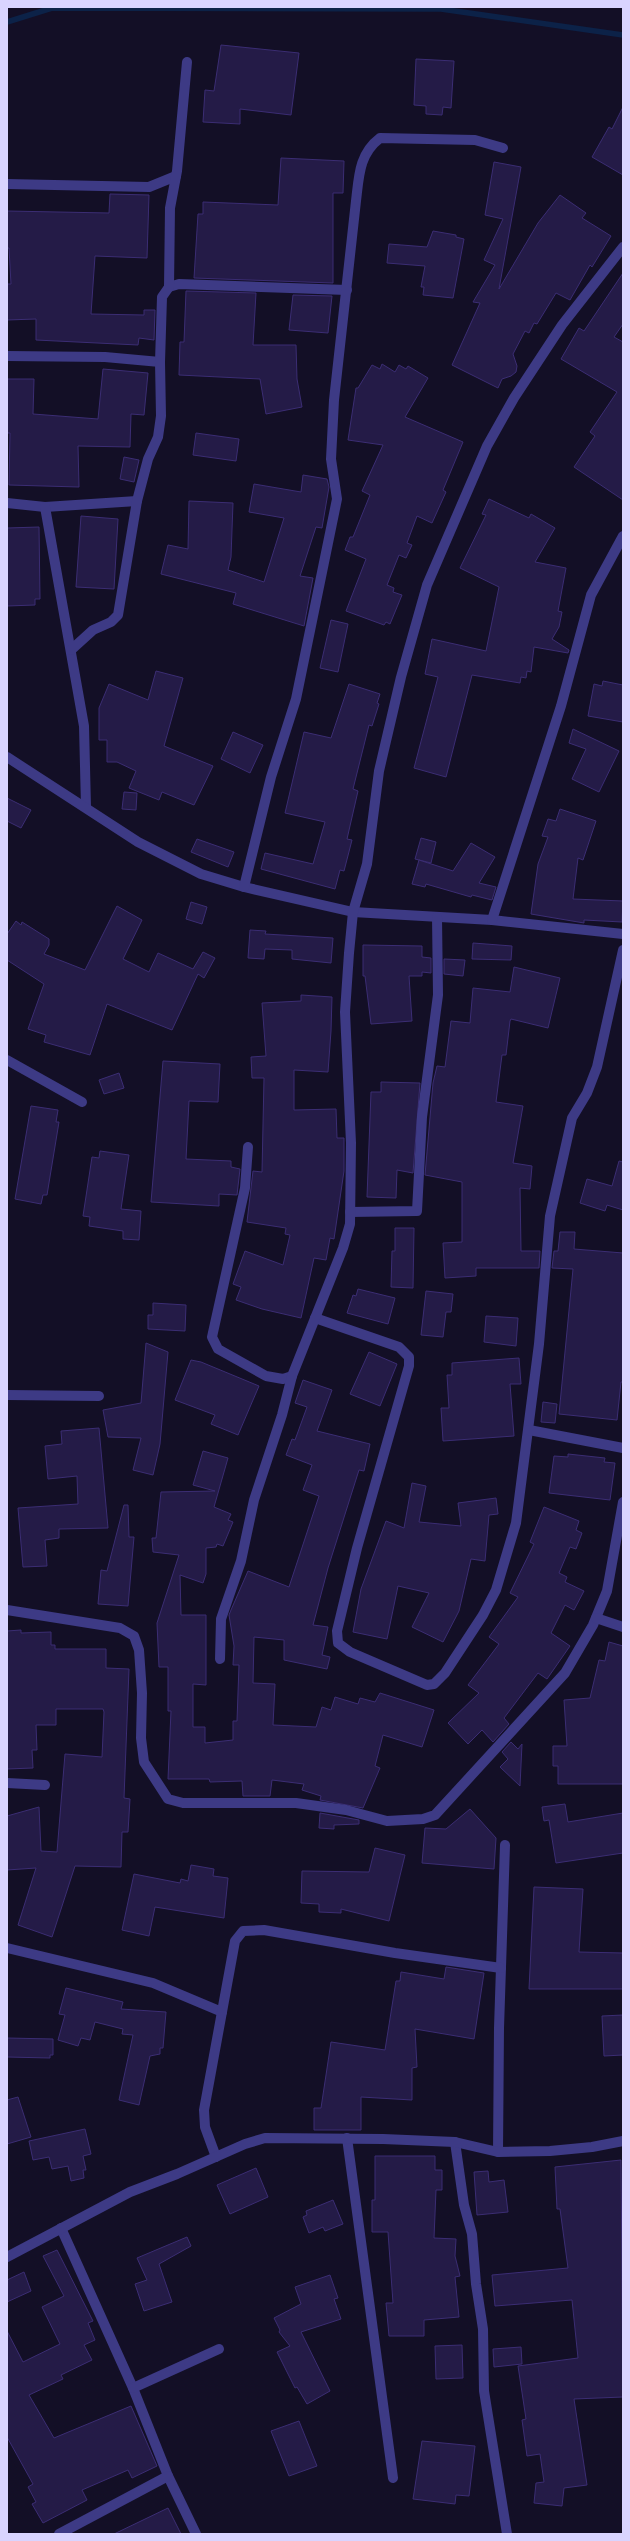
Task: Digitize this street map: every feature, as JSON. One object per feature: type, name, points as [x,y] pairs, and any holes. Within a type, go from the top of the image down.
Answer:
[{"type":"street","points":[[71,650],[93,630],[112,622],[118,615],[137,501],[148,459],[158,438],[161,416],[160,362],[162,297],[169,287],[170,208],[176,176],[187,62]]},
{"type":"street","points":[[244,887],[271,777],[296,699],[337,499],[331,459],[332,431],[338,363],[360,171],[368,147],[380,138],[475,140],[503,148]]},
{"type":"street","points":[[7,184],[149,187],[176,176]]},
{"type":"street","points":[[220,1659],[222,1619],[241,1561],[254,1500],[282,1415],[292,1376],[343,1248],[350,1212],[351,1144],[345,1012],[353,912],[366,864],[381,764],[401,677],[427,585],[487,446],[510,405],[562,325],[623,247]]},
{"type":"street","points":[[169,287],[186,284],[347,290]]},
{"type":"street","points":[[7,356],[105,357],[160,362]]},
{"type":"street","points":[[7,503],[45,507],[137,501]]},
{"type":"street","points":[[45,507],[84,726],[86,807]]},
{"type":"street","points":[[492,920],[561,706],[591,595],[623,536]]},
{"type":"street","points":[[7,757],[138,842],[194,870],[244,887],[353,912],[492,920],[623,934]]},
{"type":"street","points":[[350,1212],[417,1211],[422,1117],[438,995],[437,918]]},
{"type":"street","points":[[315,1318],[399,1347],[409,1357],[409,1366],[357,1548],[337,1631],[338,1643],[350,1652],[427,1685],[434,1684],[445,1673],[483,1615],[496,1590],[516,1523],[529,1430],[550,1216],[572,1118],[587,1093],[597,1067],[623,950]]},
{"type":"street","points":[[7,1060],[82,1102]]},
{"type":"street","points":[[248,1147],[245,1188],[212,1337],[218,1349],[266,1376],[283,1379],[292,1376]]},
{"type":"street","points":[[7,1395],[99,1396]]},
{"type":"street","points":[[529,1430],[623,1448]]},
{"type":"street","points":[[7,1610],[120,1628],[134,1636],[139,1650],[142,1693],[141,1738],[144,1762],[168,1800],[183,1803],[296,1803],[327,1806],[387,1821],[423,1819],[435,1815],[565,1673],[596,1618],[607,1591],[623,1502]]},
{"type":"street","points":[[596,1618],[623,1627]]},
{"type":"street","points":[[7,1783],[45,1785]]},
{"type":"street","points":[[498,2152],[505,1845]]},
{"type":"street","points":[[216,2157],[205,2127],[204,2110],[235,1941],[244,1930],[251,1929],[501,1968]]},
{"type":"street","points":[[7,1948],[153,1983],[222,2012]]},
{"type":"street","points":[[7,2257],[130,2192],[265,2138],[347,2138],[455,2142],[498,2152],[550,2151],[592,2147],[623,2140]]},
{"type":"street","points":[[347,2138],[393,2478]]},
{"type":"street","points":[[455,2142],[464,2205],[472,2234],[483,2329],[484,2391],[507,2534]]},
{"type":"street","points":[[61,2228],[133,2388],[168,2476],[196,2534]]},
{"type":"street","points":[[133,2388],[219,2349]]},
{"type":"street","points":[[59,2534],[168,2476]]},
{"type":"building","points":[[221,45],[299,53],[291,115],[240,109],[240,124],[203,122],[205,90],[214,91]]},
{"type":"building","points":[[416,59],[454,61],[451,108],[443,107],[442,115],[426,114],[426,106],[414,105]]},
{"type":"building","points":[[623,107],[623,175],[592,157],[609,127],[612,129]]},
{"type":"building","points":[[281,158],[344,161],[343,193],[333,193],[333,283],[194,278],[198,214],[203,214],[203,202],[278,205]]},
{"type":"building","points":[[494,162],[521,167],[499,289],[538,223],[560,195],[586,213],[582,218],[611,236],[592,267],[590,265],[570,300],[556,293],[537,324],[534,323],[529,333],[525,331],[513,354],[517,366],[516,372],[511,376],[502,379],[498,388],[452,365],[480,303],[473,302],[495,265],[484,260],[503,219],[485,215]]},
{"type":"building","points":[[110,194],[149,195],[147,258],[95,256],[91,314],[144,315],[144,310],[155,310],[154,340],[139,338],[138,345],[36,340],[36,319],[7,320],[7,284],[11,284],[9,248],[7,248],[7,211],[109,213]]},
{"type":"building","points":[[433,231],[456,235],[456,237],[464,239],[453,298],[423,295],[424,287],[421,287],[425,266],[387,263],[389,244],[427,247]]},
{"type":"building","points":[[623,273],[623,324],[614,337],[623,342],[623,500],[574,467],[595,436],[590,432],[617,392],[561,359],[579,328],[584,331]]},
{"type":"building","points":[[186,291],[256,293],[253,345],[296,345],[297,379],[302,407],[266,414],[260,379],[179,375],[180,342],[184,342]]},
{"type":"building","points":[[293,295],[332,296],[328,333],[289,330]]},
{"type":"building","points":[[382,364],[395,372],[399,365],[406,369],[408,366],[428,378],[405,417],[463,442],[443,490],[446,492],[432,523],[417,516],[407,543],[412,545],[406,558],[399,555],[387,585],[394,588],[393,592],[402,595],[390,624],[386,622],[384,625],[346,611],[366,559],[345,550],[350,537],[353,537],[370,495],[362,491],[383,445],[348,440],[356,388],[358,388],[372,365],[380,369]]},
{"type":"building","points":[[103,369],[148,373],[144,415],[131,414],[130,447],[78,446],[79,487],[9,485],[10,433],[7,433],[7,379],[34,379],[33,414],[98,419]]},
{"type":"building","points":[[196,433],[239,439],[236,461],[193,455]]},
{"type":"building","points":[[124,457],[139,460],[134,482],[120,479]]},
{"type":"building","points":[[303,475],[327,479],[329,487],[322,528],[316,527],[300,576],[313,578],[304,626],[233,604],[236,593],[161,574],[168,545],[188,549],[189,501],[233,503],[231,557],[228,570],[264,582],[284,518],[249,512],[254,484],[301,492]]},
{"type":"building","points":[[489,499],[529,518],[531,514],[555,528],[535,562],[566,568],[558,611],[562,612],[559,627],[552,639],[569,650],[568,653],[534,647],[531,672],[527,671],[526,678],[521,677],[520,683],[472,675],[446,777],[414,768],[438,677],[425,674],[432,639],[486,651],[499,587],[460,568],[486,515],[482,514]]},
{"type":"building","points":[[81,516],[118,519],[114,589],[76,587]]},
{"type":"building","points":[[39,527],[40,599],[35,599],[35,605],[7,606],[7,528]]},
{"type":"building","points":[[331,620],[348,624],[338,672],[320,668]]},
{"type":"building","points":[[156,671],[183,678],[164,746],[213,766],[194,805],[162,792],[159,800],[129,788],[136,771],[117,762],[107,762],[107,740],[99,740],[99,708],[109,684],[148,700]]},
{"type":"building","points":[[603,681],[623,685],[623,722],[588,716],[594,684],[602,686]]},
{"type":"building","points":[[349,684],[380,694],[377,703],[379,704],[372,726],[369,725],[353,789],[358,791],[347,839],[352,840],[344,871],[340,870],[335,889],[261,869],[265,853],[313,864],[325,822],[285,813],[304,732],[331,738]]},
{"type":"building","points":[[573,729],[619,751],[599,792],[572,779],[586,749],[569,743]]},
{"type":"building","points":[[233,732],[263,745],[250,773],[221,759]]},
{"type":"building","points":[[124,792],[137,793],[136,810],[122,809]]},
{"type":"building","points":[[7,798],[31,810],[21,828],[7,821]]},
{"type":"building","points":[[560,809],[596,821],[583,860],[578,858],[573,899],[623,901],[622,922],[584,920],[584,923],[531,914],[538,864],[548,837],[542,836],[548,819],[556,821]]},
{"type":"building","points":[[421,838],[436,842],[431,863],[415,859]]},
{"type":"building","points":[[197,839],[234,852],[228,867],[191,852]]},
{"type":"building","points":[[471,843],[495,857],[479,883],[496,887],[492,900],[472,895],[471,897],[426,884],[425,887],[412,884],[419,860],[453,871]]},
{"type":"building","points":[[191,902],[207,907],[202,924],[186,919]]},
{"type":"building","points":[[117,906],[142,920],[123,959],[149,972],[158,953],[193,969],[203,952],[215,958],[204,978],[198,974],[172,1030],[107,1004],[90,1055],[44,1042],[46,1035],[28,1029],[44,984],[7,960],[7,934],[16,921],[21,925],[22,922],[49,939],[49,945],[44,954],[85,970]]},
{"type":"building","points":[[250,930],[266,931],[265,934],[333,938],[331,963],[292,959],[292,950],[265,949],[264,959],[248,958]]},
{"type":"building","points":[[473,943],[512,946],[511,960],[472,959]]},
{"type":"building","points":[[363,945],[422,946],[422,957],[431,958],[431,973],[422,972],[422,976],[409,976],[412,1021],[371,1024],[365,976],[363,976]]},
{"type":"building","points":[[444,959],[465,960],[463,976],[444,974]]},
{"type":"building","points":[[514,967],[560,978],[548,1028],[511,1019],[506,1055],[502,1055],[496,1102],[523,1106],[513,1163],[532,1166],[530,1189],[520,1188],[521,1251],[540,1251],[539,1268],[476,1268],[476,1276],[445,1278],[443,1243],[462,1242],[462,1182],[425,1175],[433,1083],[437,1066],[445,1067],[451,1021],[470,1023],[473,988],[510,992]]},
{"type":"building","points":[[301,995],[332,997],[331,1031],[328,1072],[294,1070],[294,1110],[336,1109],[337,1138],[344,1138],[344,1171],[334,1239],[330,1238],[326,1260],[314,1258],[301,1318],[262,1309],[236,1300],[241,1287],[233,1284],[245,1251],[283,1265],[290,1235],[285,1234],[286,1228],[247,1222],[253,1171],[262,1172],[264,1078],[252,1078],[251,1057],[266,1056],[262,1003],[301,1001]]},
{"type":"building","points":[[163,1061],[220,1064],[218,1102],[189,1101],[186,1159],[231,1161],[231,1167],[240,1169],[237,1195],[219,1194],[219,1206],[151,1202]]},
{"type":"building","points":[[119,1073],[124,1088],[104,1094],[99,1080]]},
{"type":"building","points":[[381,1082],[420,1083],[413,1173],[397,1170],[396,1198],[367,1197],[371,1092],[381,1092]]},
{"type":"building","points":[[31,1106],[58,1110],[56,1122],[59,1122],[47,1195],[43,1195],[41,1204],[15,1199]]},
{"type":"building","points":[[100,1151],[129,1155],[121,1209],[141,1211],[139,1240],[123,1239],[123,1231],[89,1226],[90,1217],[83,1216],[92,1157],[99,1158]]},
{"type":"building","points":[[619,1161],[623,1162],[623,1210],[607,1205],[605,1211],[580,1203],[587,1179],[612,1186]]},
{"type":"building","points":[[395,1228],[414,1228],[413,1288],[391,1287],[392,1251],[395,1251]]},
{"type":"building","points":[[560,1232],[575,1232],[574,1249],[623,1253],[623,1382],[621,1382],[617,1420],[559,1414],[573,1269],[552,1268],[554,1251],[558,1251]]},
{"type":"building","points":[[358,1289],[395,1298],[388,1324],[347,1313],[353,1295],[356,1296]]},
{"type":"building","points":[[426,1291],[453,1294],[451,1312],[446,1312],[443,1337],[421,1335]]},
{"type":"building","points":[[153,1303],[186,1305],[185,1331],[148,1329],[148,1315],[153,1315]]},
{"type":"building","points":[[486,1316],[518,1318],[516,1346],[484,1342]]},
{"type":"building","points":[[146,1343],[168,1352],[160,1444],[153,1475],[133,1470],[141,1438],[108,1437],[103,1410],[141,1403]]},
{"type":"building","points":[[369,1352],[397,1364],[380,1406],[350,1394]]},
{"type":"building","points":[[519,1358],[521,1384],[510,1384],[514,1436],[443,1441],[441,1408],[449,1408],[447,1375],[452,1375],[452,1363]]},
{"type":"building","points":[[191,1360],[201,1362],[259,1386],[238,1435],[211,1424],[215,1415],[175,1400]]},
{"type":"building","points":[[303,1380],[332,1390],[317,1431],[370,1444],[364,1471],[359,1470],[328,1568],[313,1625],[328,1627],[322,1655],[330,1657],[327,1669],[284,1660],[284,1640],[254,1637],[253,1683],[275,1684],[273,1725],[316,1727],[322,1707],[331,1710],[335,1697],[358,1704],[360,1698],[375,1702],[380,1693],[434,1710],[422,1747],[383,1735],[375,1766],[380,1768],[363,1808],[320,1800],[321,1796],[302,1790],[304,1784],[272,1780],[270,1796],[243,1796],[242,1781],[210,1782],[209,1779],[168,1779],[171,1711],[168,1711],[168,1667],[159,1667],[157,1623],[179,1555],[153,1552],[152,1538],[156,1538],[161,1492],[215,1491],[193,1485],[203,1451],[228,1458],[214,1507],[231,1514],[228,1520],[233,1522],[223,1546],[217,1544],[216,1547],[206,1548],[206,1574],[203,1583],[180,1575],[181,1615],[206,1615],[206,1685],[193,1684],[193,1727],[205,1727],[205,1743],[233,1740],[233,1721],[237,1721],[239,1665],[233,1665],[234,1646],[229,1615],[248,1571],[289,1587],[319,1496],[303,1490],[312,1465],[286,1455],[292,1439],[295,1440],[307,1407],[295,1403]]},
{"type":"building","points":[[543,1402],[557,1404],[555,1423],[541,1422]]},
{"type":"building","points":[[99,1428],[108,1528],[59,1529],[59,1538],[45,1540],[47,1566],[23,1567],[18,1508],[78,1504],[77,1476],[48,1479],[45,1446],[62,1444],[61,1431]]},
{"type":"building","points":[[568,1454],[605,1458],[604,1462],[615,1463],[610,1500],[549,1493],[554,1456],[568,1457]]},
{"type":"building","points":[[412,1483],[426,1486],[419,1522],[461,1526],[458,1503],[496,1498],[498,1514],[489,1515],[485,1561],[471,1559],[459,1611],[443,1642],[412,1627],[429,1593],[398,1586],[387,1639],[353,1632],[361,1589],[386,1521],[404,1528]]},
{"type":"building","points":[[124,1505],[128,1505],[129,1537],[134,1537],[128,1606],[98,1604],[101,1570],[107,1571]]},
{"type":"building","points":[[544,1507],[579,1521],[576,1530],[582,1533],[576,1549],[570,1547],[559,1573],[567,1577],[565,1582],[584,1591],[574,1610],[565,1605],[551,1633],[570,1646],[547,1679],[538,1673],[504,1718],[509,1724],[493,1742],[482,1730],[468,1744],[448,1723],[479,1693],[468,1685],[499,1644],[489,1637],[518,1597],[510,1593],[534,1544],[530,1542]]},
{"type":"building","points":[[21,1630],[21,1633],[51,1632],[51,1645],[55,1645],[55,1649],[106,1649],[106,1668],[129,1669],[124,1798],[130,1799],[128,1832],[122,1832],[121,1867],[75,1866],[52,1937],[18,1925],[36,1868],[7,1870],[7,1816],[39,1807],[41,1851],[57,1852],[65,1754],[102,1757],[104,1712],[103,1709],[56,1709],[56,1725],[36,1725],[37,1750],[32,1750],[33,1768],[7,1769],[7,1631]]},
{"type":"building","points":[[609,1642],[623,1646],[623,1784],[558,1784],[558,1766],[553,1766],[553,1746],[567,1746],[564,1700],[590,1698],[599,1660],[605,1661]]},
{"type":"building","points":[[511,1742],[518,1749],[522,1744],[520,1786],[500,1767],[508,1759],[502,1752]]},
{"type":"building","points":[[565,1804],[568,1822],[623,1813],[623,1853],[556,1863],[549,1820],[544,1821],[542,1807]]},
{"type":"building","points":[[470,1809],[496,1838],[494,1869],[422,1863],[425,1828],[446,1829]]},
{"type":"building","points":[[320,1813],[359,1820],[359,1824],[334,1825],[334,1829],[319,1828]]},
{"type":"building","points":[[375,1848],[405,1855],[389,1921],[341,1909],[341,1913],[319,1912],[319,1904],[301,1903],[302,1871],[369,1872]]},
{"type":"building","points":[[191,1865],[214,1869],[213,1876],[228,1878],[224,1918],[155,1907],[149,1936],[122,1930],[134,1874],[180,1883],[181,1879],[188,1881]]},
{"type":"building","points":[[534,1887],[583,1889],[579,1952],[623,1953],[623,1989],[529,1989]]},
{"type":"building","points":[[446,1967],[484,1973],[474,2039],[415,2029],[417,2067],[412,2068],[412,2100],[361,2097],[361,2130],[314,2130],[314,2108],[321,2108],[331,2042],[385,2050],[396,1981],[400,1981],[401,1972],[444,1979]]},
{"type":"building","points":[[66,1988],[123,2002],[121,2009],[166,2012],[163,2048],[160,2048],[160,2054],[150,2056],[139,2105],[119,2100],[133,2035],[122,2034],[123,2029],[95,2022],[90,2040],[81,2038],[78,2046],[58,2040],[65,2015],[59,2014]]},
{"type":"building","points":[[623,2015],[623,2055],[604,2056],[602,2016]]},
{"type":"building","points":[[7,2038],[53,2039],[53,2055],[50,2055],[50,2058],[7,2057]]},
{"type":"building","points":[[18,2097],[31,2137],[7,2144],[7,2100]]},
{"type":"building","points":[[85,2129],[91,2154],[83,2156],[86,2170],[83,2170],[84,2178],[71,2181],[68,2166],[52,2169],[49,2157],[33,2160],[29,2141]]},
{"type":"building","points":[[375,2156],[435,2156],[435,2170],[442,2170],[442,2190],[436,2190],[434,2238],[456,2239],[455,2256],[460,2276],[455,2277],[459,2317],[424,2320],[424,2336],[389,2336],[386,2303],[393,2303],[388,2232],[372,2232],[372,2200],[375,2200]]},
{"type":"building","points":[[621,2160],[623,2397],[574,2399],[587,2485],[564,2488],[562,2506],[534,2503],[536,2483],[544,2482],[540,2454],[527,2456],[522,2420],[526,2419],[518,2366],[578,2358],[572,2300],[495,2306],[492,2275],[568,2268],[560,2209],[557,2209],[555,2167]]},
{"type":"building","points":[[256,2168],[268,2197],[230,2214],[217,2185]]},
{"type":"building","points":[[488,2171],[489,2182],[504,2180],[508,2212],[477,2215],[474,2172]]},
{"type":"building","points":[[333,2200],[343,2224],[325,2231],[323,2227],[309,2233],[303,2217],[307,2215],[306,2211]]},
{"type":"building","points":[[187,2237],[191,2246],[159,2264],[172,2302],[144,2311],[135,2284],[147,2280],[137,2258]]},
{"type":"building","points":[[57,2250],[93,2321],[88,2323],[95,2340],[84,2345],[92,2360],[61,2375],[63,2379],[29,2395],[54,2438],[131,2406],[157,2466],[132,2478],[128,2470],[82,2490],[87,2500],[43,2523],[32,2504],[36,2502],[28,2487],[33,2484],[7,2437],[7,2331],[23,2362],[60,2344],[42,2307],[64,2296],[43,2256]]},
{"type":"building","points":[[24,2272],[31,2291],[7,2302],[7,2280]]},
{"type":"building","points":[[330,2275],[338,2298],[334,2299],[341,2319],[301,2332],[330,2391],[307,2404],[297,2387],[295,2388],[277,2352],[290,2346],[279,2332],[280,2330],[274,2318],[301,2304],[295,2287]]},
{"type":"building","points":[[462,2345],[463,2378],[436,2379],[435,2346]]},
{"type":"building","points":[[521,2347],[522,2364],[494,2367],[493,2349]]},
{"type":"building","points":[[299,2421],[317,2466],[289,2476],[271,2431]]},
{"type":"building","points":[[422,2441],[475,2446],[469,2496],[456,2495],[455,2504],[413,2499]]},
{"type":"building","points":[[168,2508],[181,2534],[114,2534]]},
{"type":"waterway","points":[[7,22],[52,8],[441,9],[623,35]]}]
